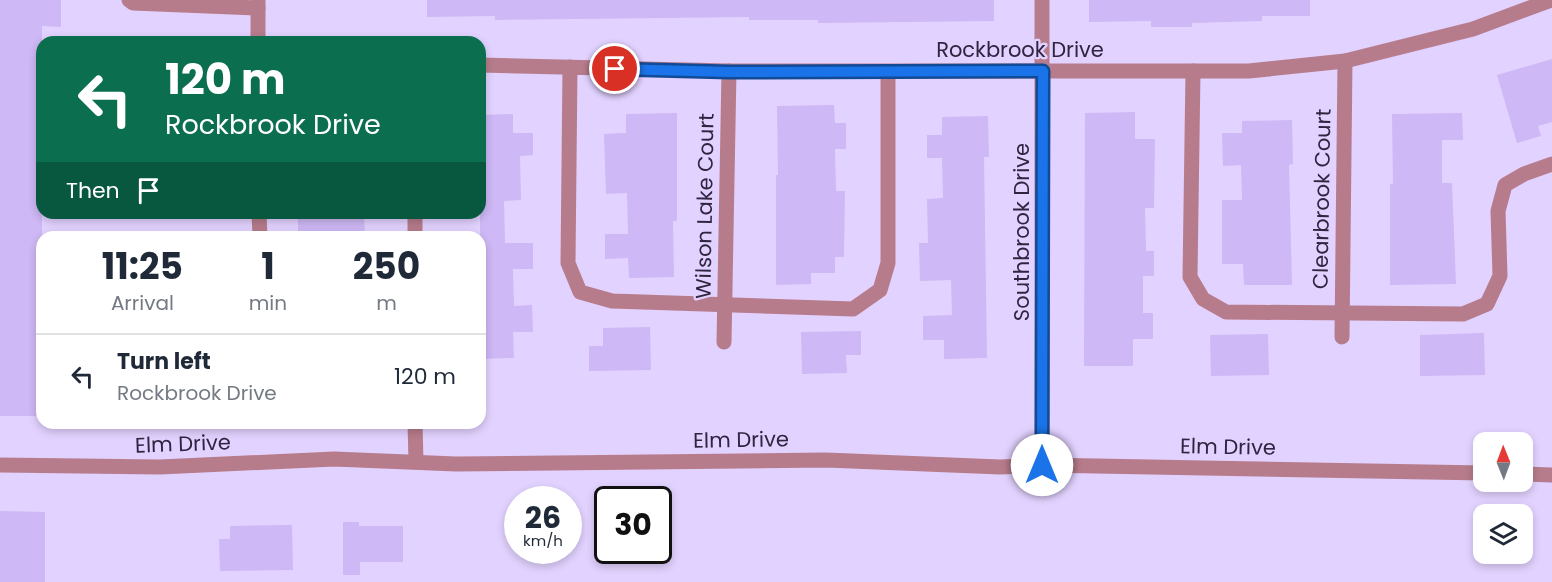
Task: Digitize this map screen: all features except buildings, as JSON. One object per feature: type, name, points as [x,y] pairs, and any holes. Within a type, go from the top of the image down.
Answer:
[{"type":"street","points":[[129,0],[134,3],[258,4],[258,36]]},
{"type":"street","name":"Southbrook Drive","points":[[1042,0],[1042,465]]},
{"type":"street","name":"Rockbrook Drive","points":[[486,65],[729,72],[1249,71],[1345,61],[1473,28],[1551,0]]},
{"type":"street","name":"Clearbrook Court","points":[[1342,337],[1345,61]]},
{"type":"street","points":[[570,67],[568,263],[580,292],[612,302],[853,309],[880,290],[888,263],[888,72]]},
{"type":"street","points":[[1193,71],[1190,277],[1203,299],[1226,312],[1463,314],[1487,304],[1500,276],[1498,211],[1505,185],[1524,174],[1552,164]]},
{"type":"street","name":"Wilson Lake Court","points":[[723,342],[729,72]]},
{"type":"street","points":[[416,429],[416,462]]},
{"type":"street","name":"Elm Drive","points":[[0,465],[160,467],[334,459],[456,464],[826,460],[1000,467],[1042,465],[1473,473]]},
{"type":"street","points":[[1533,474],[1552,475]]},
{"type":"route","points":[[615,69],[729,72],[1043,71],[1042,465]]}]
